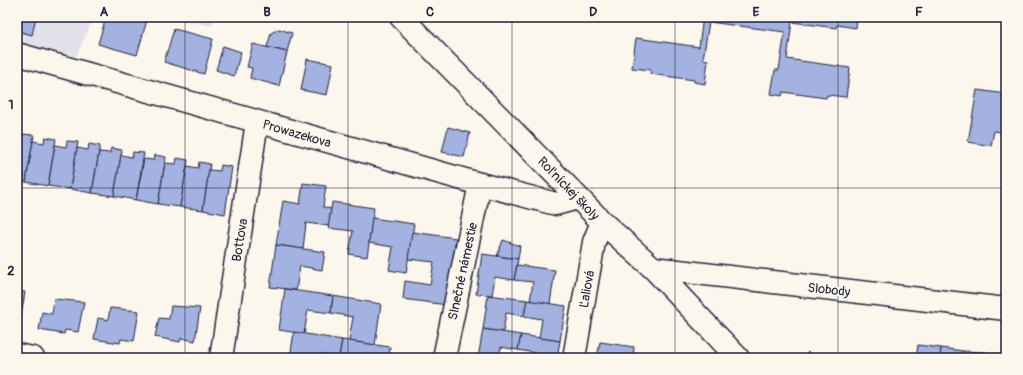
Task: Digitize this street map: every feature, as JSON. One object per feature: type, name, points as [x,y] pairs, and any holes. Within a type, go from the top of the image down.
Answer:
[{"type":"street","name":"Roľníckej školy","points":[[401,17],[602,222],[653,268],[728,353]]},
{"type":"street","name":"Prowazekova","points":[[17,54],[556,204],[578,198]]},
{"type":"street","name":"Bottova","points":[[221,358],[257,122]]},
{"type":"street","name":"Slnečné námestie","points":[[444,358],[480,184]]},
{"type":"street","name":"Ľaliová","points":[[574,358],[594,242],[602,222]]},
{"type":"street","name":"Slobody","points":[[653,268],[1006,309]]},
{"type":"street","points":[[17,355],[33,358]]},
{"type":"shaded area","points":[[17,17],[94,17],[76,57],[17,47]]},
{"type":"shaded area","points":[[168,17],[217,17],[210,26]]},
{"type":"building","points":[[17,17],[36,17],[32,35],[17,31]]},
{"type":"building","points":[[106,17],[135,17],[147,20],[137,55],[98,44]]},
{"type":"building","points":[[703,17],[857,17],[856,28],[837,25],[836,28],[792,22],[787,59],[850,68],[846,97],[827,95],[826,98],[783,92],[782,96],[771,94],[775,70],[779,70],[785,32],[709,22],[703,59],[708,60],[705,84],[694,82],[694,80],[650,74],[651,70],[632,68],[636,38],[699,47]]},
{"type":"building","points":[[174,29],[213,39],[204,74],[164,62]]},
{"type":"building","points":[[279,29],[292,33],[287,52],[267,47],[271,33]]},
{"type":"building","points":[[253,44],[287,52],[279,86],[250,78],[252,68],[247,67]]},
{"type":"building","points":[[223,46],[241,52],[234,76],[216,70]]},
{"type":"building","points":[[307,59],[333,64],[327,95],[301,90]]},
{"type":"building","points":[[977,90],[1006,94],[1006,133],[994,131],[991,146],[968,142]]},
{"type":"building","points":[[448,127],[470,133],[464,157],[442,152]]},
{"type":"building","points":[[23,134],[34,135],[26,182],[17,181],[17,139],[22,139]]},
{"type":"building","points":[[45,137],[56,139],[48,186],[26,182],[33,141],[44,143]]},
{"type":"building","points":[[67,141],[78,142],[70,189],[48,186],[55,145],[66,147]]},
{"type":"building","points":[[89,144],[100,146],[92,193],[70,189],[77,148],[88,150]]},
{"type":"building","points":[[111,148],[122,150],[114,196],[92,193],[99,152],[110,153]]},
{"type":"building","points":[[133,152],[144,153],[136,200],[114,196],[121,155],[132,157]]},
{"type":"building","points":[[155,155],[166,157],[158,204],[136,200],[144,159],[154,160]]},
{"type":"building","points":[[177,158],[188,160],[180,207],[158,204],[165,163],[176,164]]},
{"type":"building","points":[[199,162],[210,164],[203,210],[180,207],[187,166],[198,168]]},
{"type":"building","points":[[221,165],[232,167],[225,214],[203,210],[209,170],[220,171]]},
{"type":"building","points":[[303,183],[326,186],[323,207],[331,209],[329,226],[306,223],[303,249],[276,245],[283,201],[300,204]]},
{"type":"building","points":[[332,202],[374,208],[367,257],[349,254],[353,231],[328,228]]},
{"type":"building","points":[[372,218],[414,224],[406,273],[389,270],[393,247],[369,243]]},
{"type":"building","points":[[412,232],[456,238],[447,305],[403,299],[405,281],[430,285],[434,262],[408,259]]},
{"type":"building","points":[[503,240],[520,246],[518,259],[497,256]]},
{"type":"building","points":[[276,245],[325,252],[322,270],[300,266],[296,290],[270,287]]},
{"type":"building","points":[[482,254],[518,259],[514,280],[495,277],[492,295],[476,294]]},
{"type":"building","points":[[517,265],[555,270],[550,304],[530,301],[533,282],[514,280]]},
{"type":"building","points":[[285,289],[333,296],[331,313],[308,310],[304,334],[279,330]]},
{"type":"building","points":[[17,291],[25,292],[20,323],[17,322]]},
{"type":"building","points":[[488,295],[527,300],[524,316],[506,313],[503,332],[483,329]]},
{"type":"building","points":[[333,296],[381,304],[375,345],[349,341],[353,317],[331,313]]},
{"type":"building","points":[[54,299],[84,302],[78,332],[65,330],[64,334],[39,330],[42,312],[52,314]]},
{"type":"building","points":[[527,300],[566,306],[560,341],[539,338],[542,319],[524,316]]},
{"type":"building","points":[[171,306],[200,308],[195,341],[181,338],[180,342],[155,337],[159,318],[169,319]]},
{"type":"building","points":[[110,308],[139,311],[134,341],[121,339],[120,343],[94,339],[98,318],[108,320]]},
{"type":"building","points":[[483,329],[521,335],[518,350],[501,347],[499,358],[478,358]]},
{"type":"building","points":[[294,332],[342,340],[339,357],[317,354],[316,358],[290,358]]},
{"type":"building","points":[[521,335],[560,341],[557,358],[536,358],[536,353],[518,350]]},
{"type":"building","points":[[342,340],[390,347],[389,358],[339,357]]},
{"type":"building","points":[[600,342],[634,347],[633,358],[597,358]]},
{"type":"building","points":[[918,345],[941,348],[940,358],[916,358]]},
{"type":"building","points":[[941,348],[963,351],[962,358],[940,358]]},
{"type":"building","points":[[963,351],[985,352],[985,358],[962,358]]},
{"type":"building","points":[[808,352],[810,356],[818,354],[827,358],[802,358]]},
{"type":"building","points":[[985,352],[1006,355],[1006,358],[985,358]]},
{"type":"building","points":[[860,353],[865,358],[855,358]]}]
